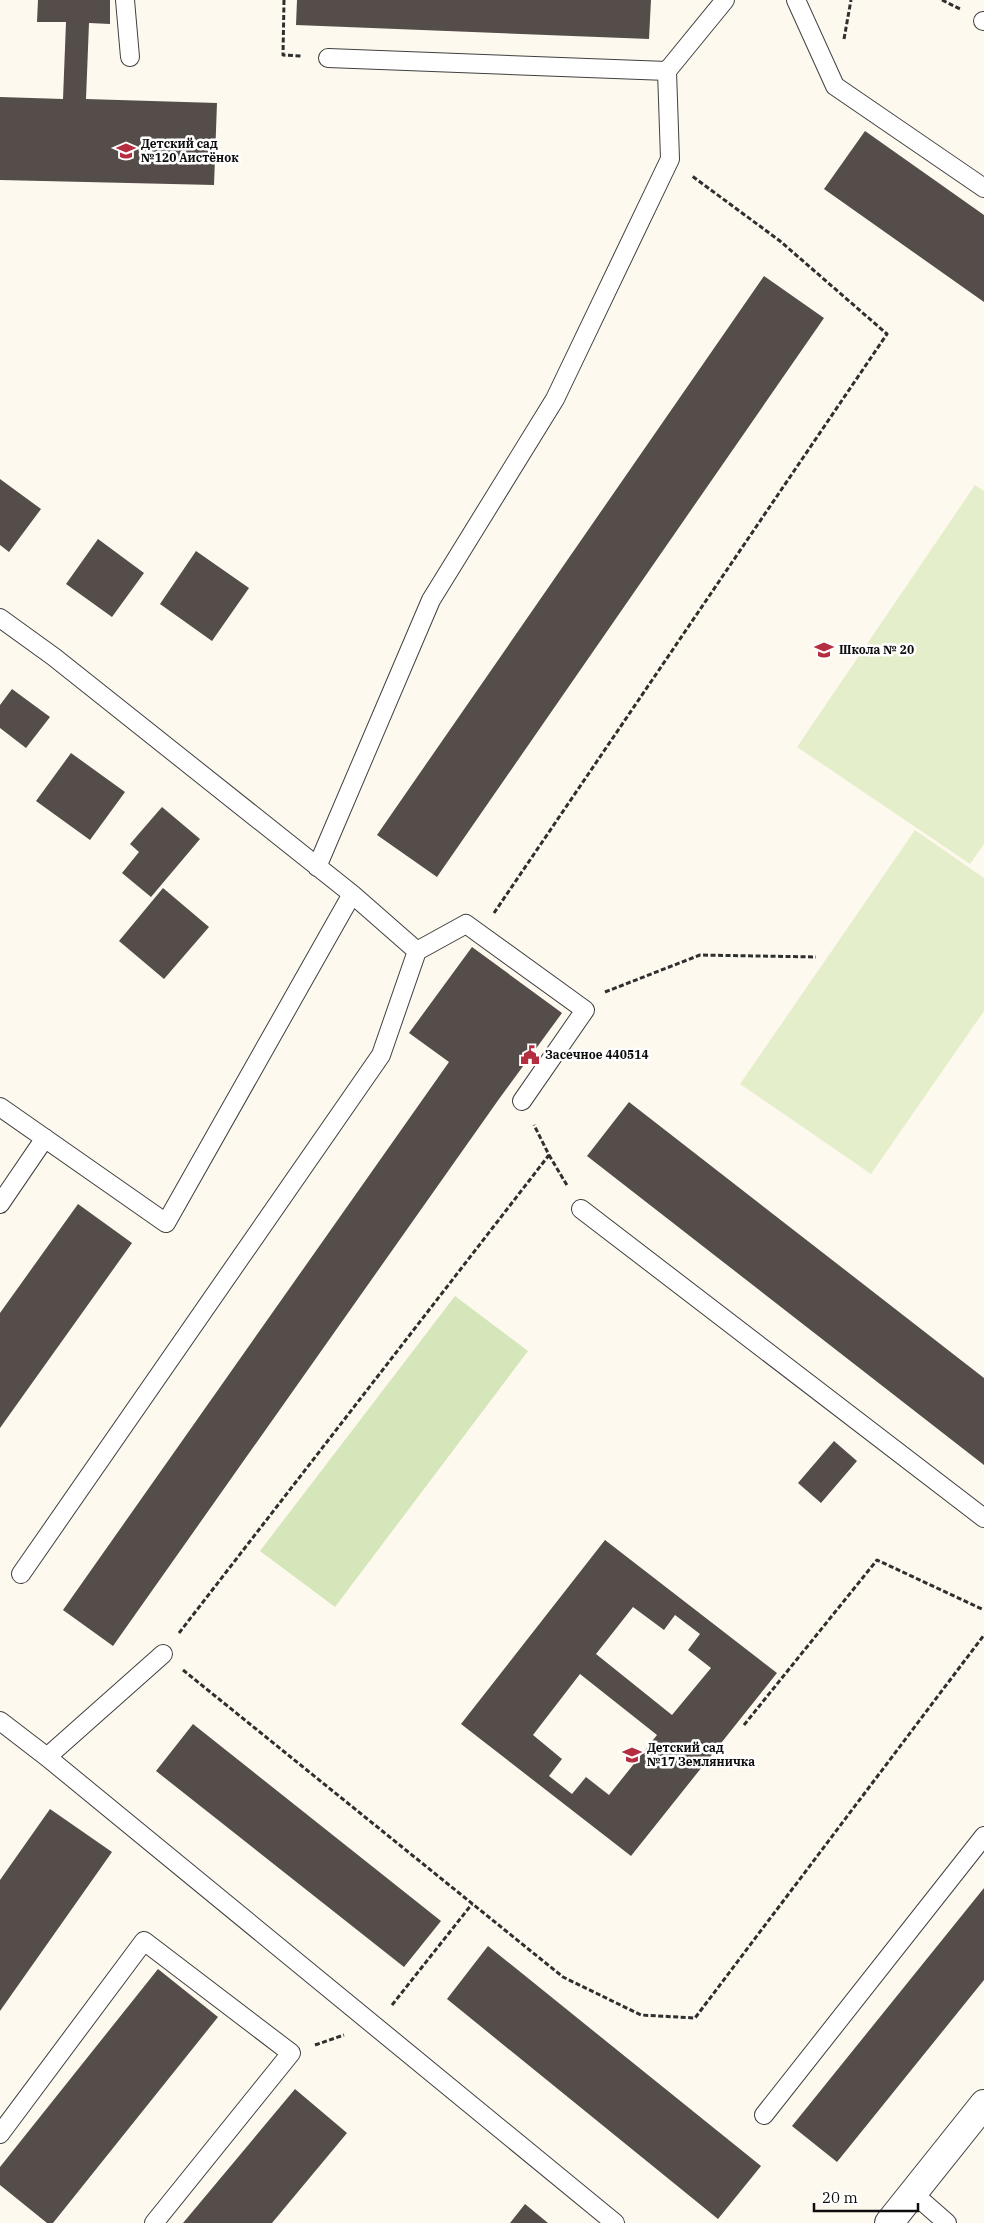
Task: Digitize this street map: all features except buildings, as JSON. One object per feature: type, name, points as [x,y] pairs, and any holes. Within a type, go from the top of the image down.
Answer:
[{"type":"street","points":[[890,2223],[984,2104]]},
{"type":"lane","points":[[125,0],[130,58]]},
{"type":"lane","points":[[317,867],[431,600],[555,399],[670,159],[667,71],[725,0]]},
{"type":"lane","points":[[796,0],[835,86],[984,188]]},
{"type":"lane","points":[[328,58],[667,71]]},
{"type":"lane","points":[[0,618],[54,657],[352,894],[417,951]]},
{"type":"lane","points":[[0,1107],[166,1223],[352,894]]},
{"type":"lane","points":[[21,1574],[381,1055],[417,951],[466,924],[584,1010],[522,1101]]},
{"type":"lane","points":[[0,1204],[45,1138]]},
{"type":"lane","points":[[581,1209],[984,1518]]},
{"type":"lane","points":[[47,1757],[163,1654]]},
{"type":"lane","points":[[0,1721],[47,1757],[376,2025],[616,2223]]},
{"type":"lane","points":[[764,2115],[984,1836]]},
{"type":"lane","points":[[0,2134],[144,1941],[291,2053],[154,2223]]},
{"type":"lane","points":[[914,2194],[947,2223]]},
{"type":"path","points":[[284,0],[283,55],[328,58]]},
{"type":"path","points":[[494,914],[887,334],[780,241],[670,159]]},
{"type":"path","points":[[584,1010],[594,997],[700,954],[816,957]]},
{"type":"path","points":[[522,1101],[549,1155],[581,1209]]},
{"type":"path","points":[[549,1155],[163,1654],[563,1977],[641,2015],[695,2018],[984,1635]]},
{"type":"path","points":[[744,1725],[877,1560],[984,1610]]},
{"type":"path","points":[[291,2053],[376,2025],[472,1904]]},
{"type":"green space","points":[[975,485],[984,491],[984,844],[970,864],[797,747]]},
{"type":"green space","points":[[915,830],[984,878],[984,1011],[871,1174],[740,1084]]},
{"type":"green space","points":[[455,1296],[528,1351],[335,1607],[260,1551]]},
{"type":"place","name":"Детский сад №120 Аистёнок","points":[[126,151]]},
{"type":"place","name":"Школа № 20","points":[[824,650]]},
{"type":"place","name":"Засечное 440514","points":[[530,1055]]},
{"type":"place","name":"Детский сад №17 Земляничка","points":[[632,1755]]}]
